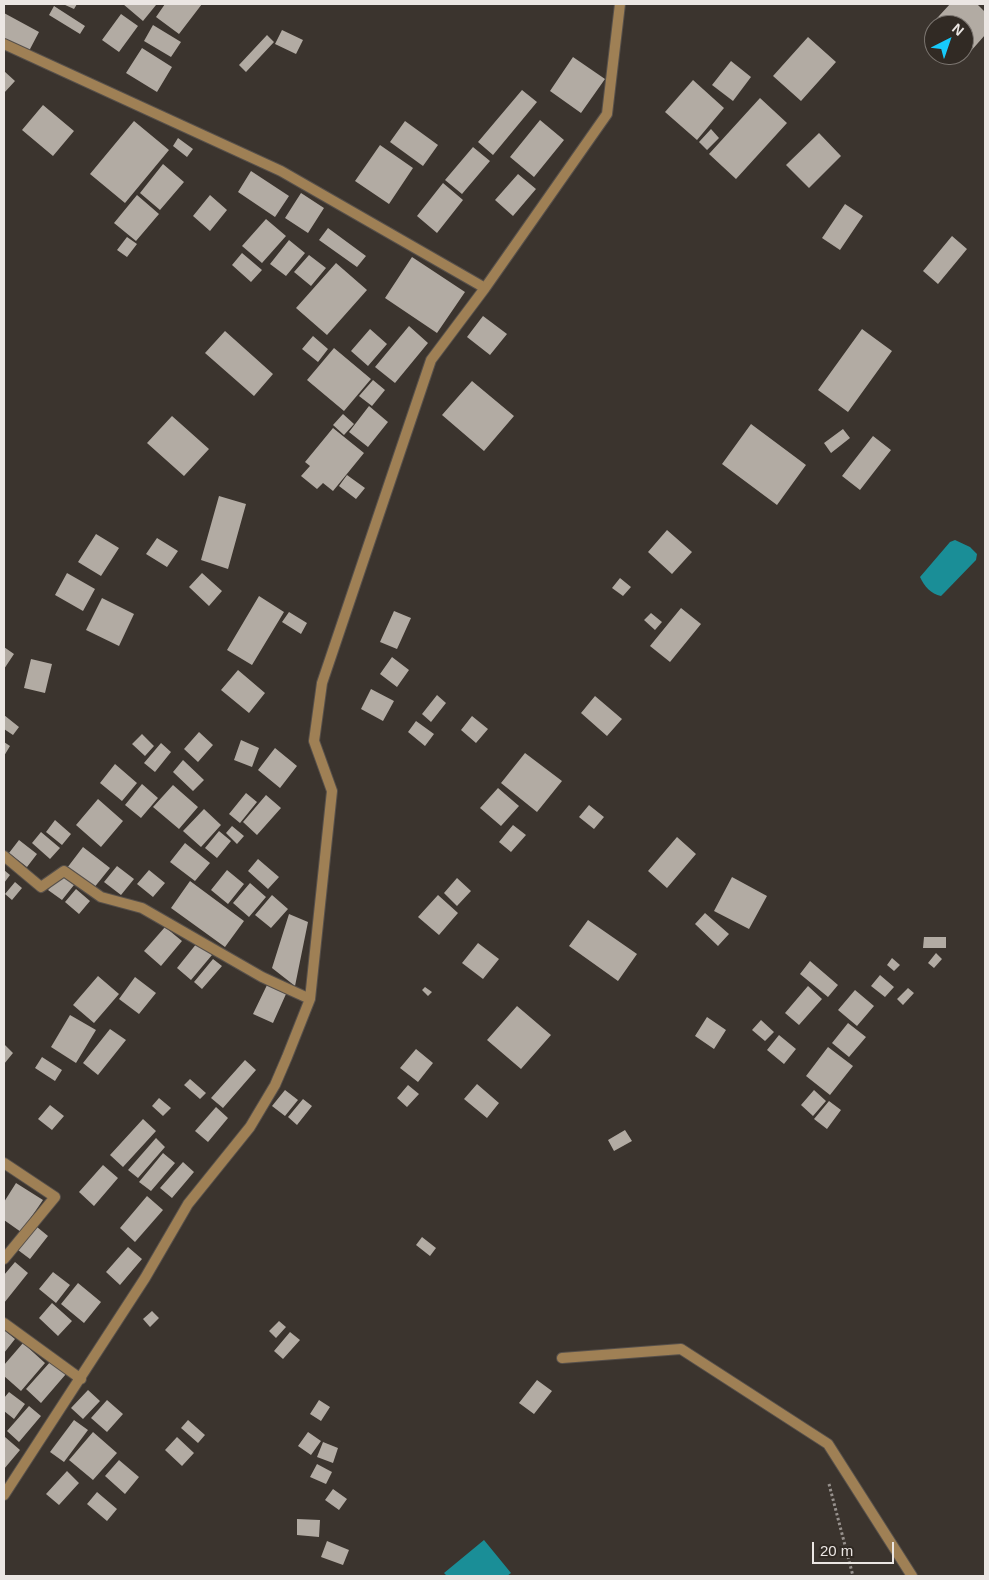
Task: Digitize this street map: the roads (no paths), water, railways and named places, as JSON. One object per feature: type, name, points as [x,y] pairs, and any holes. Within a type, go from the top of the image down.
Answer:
[{"type":"street","points":[[4,1495],[145,1278],[188,1204],[250,1127],[275,1086],[310,999],[332,792],[314,741],[322,683],[430,360],[485,288],[607,114],[620,4]]},
{"type":"street","points":[[4,44],[281,171],[485,288]]},
{"type":"street","points":[[4,856],[42,887],[64,871],[101,897],[142,908],[262,977],[310,999]]},
{"type":"street","points":[[4,1163],[55,1197],[4,1259]]},
{"type":"street","points":[[4,1323],[81,1379]]},
{"type":"street","points":[[562,1358],[681,1350],[828,1444],[912,1576]]},
{"type":"water","points":[[955,540],[970,547],[977,554],[976,560],[941,596],[937,595],[928,589],[920,577],[950,542]]},
{"type":"water","points":[[484,1540],[511,1573],[507,1576],[447,1576],[444,1573]]}]
